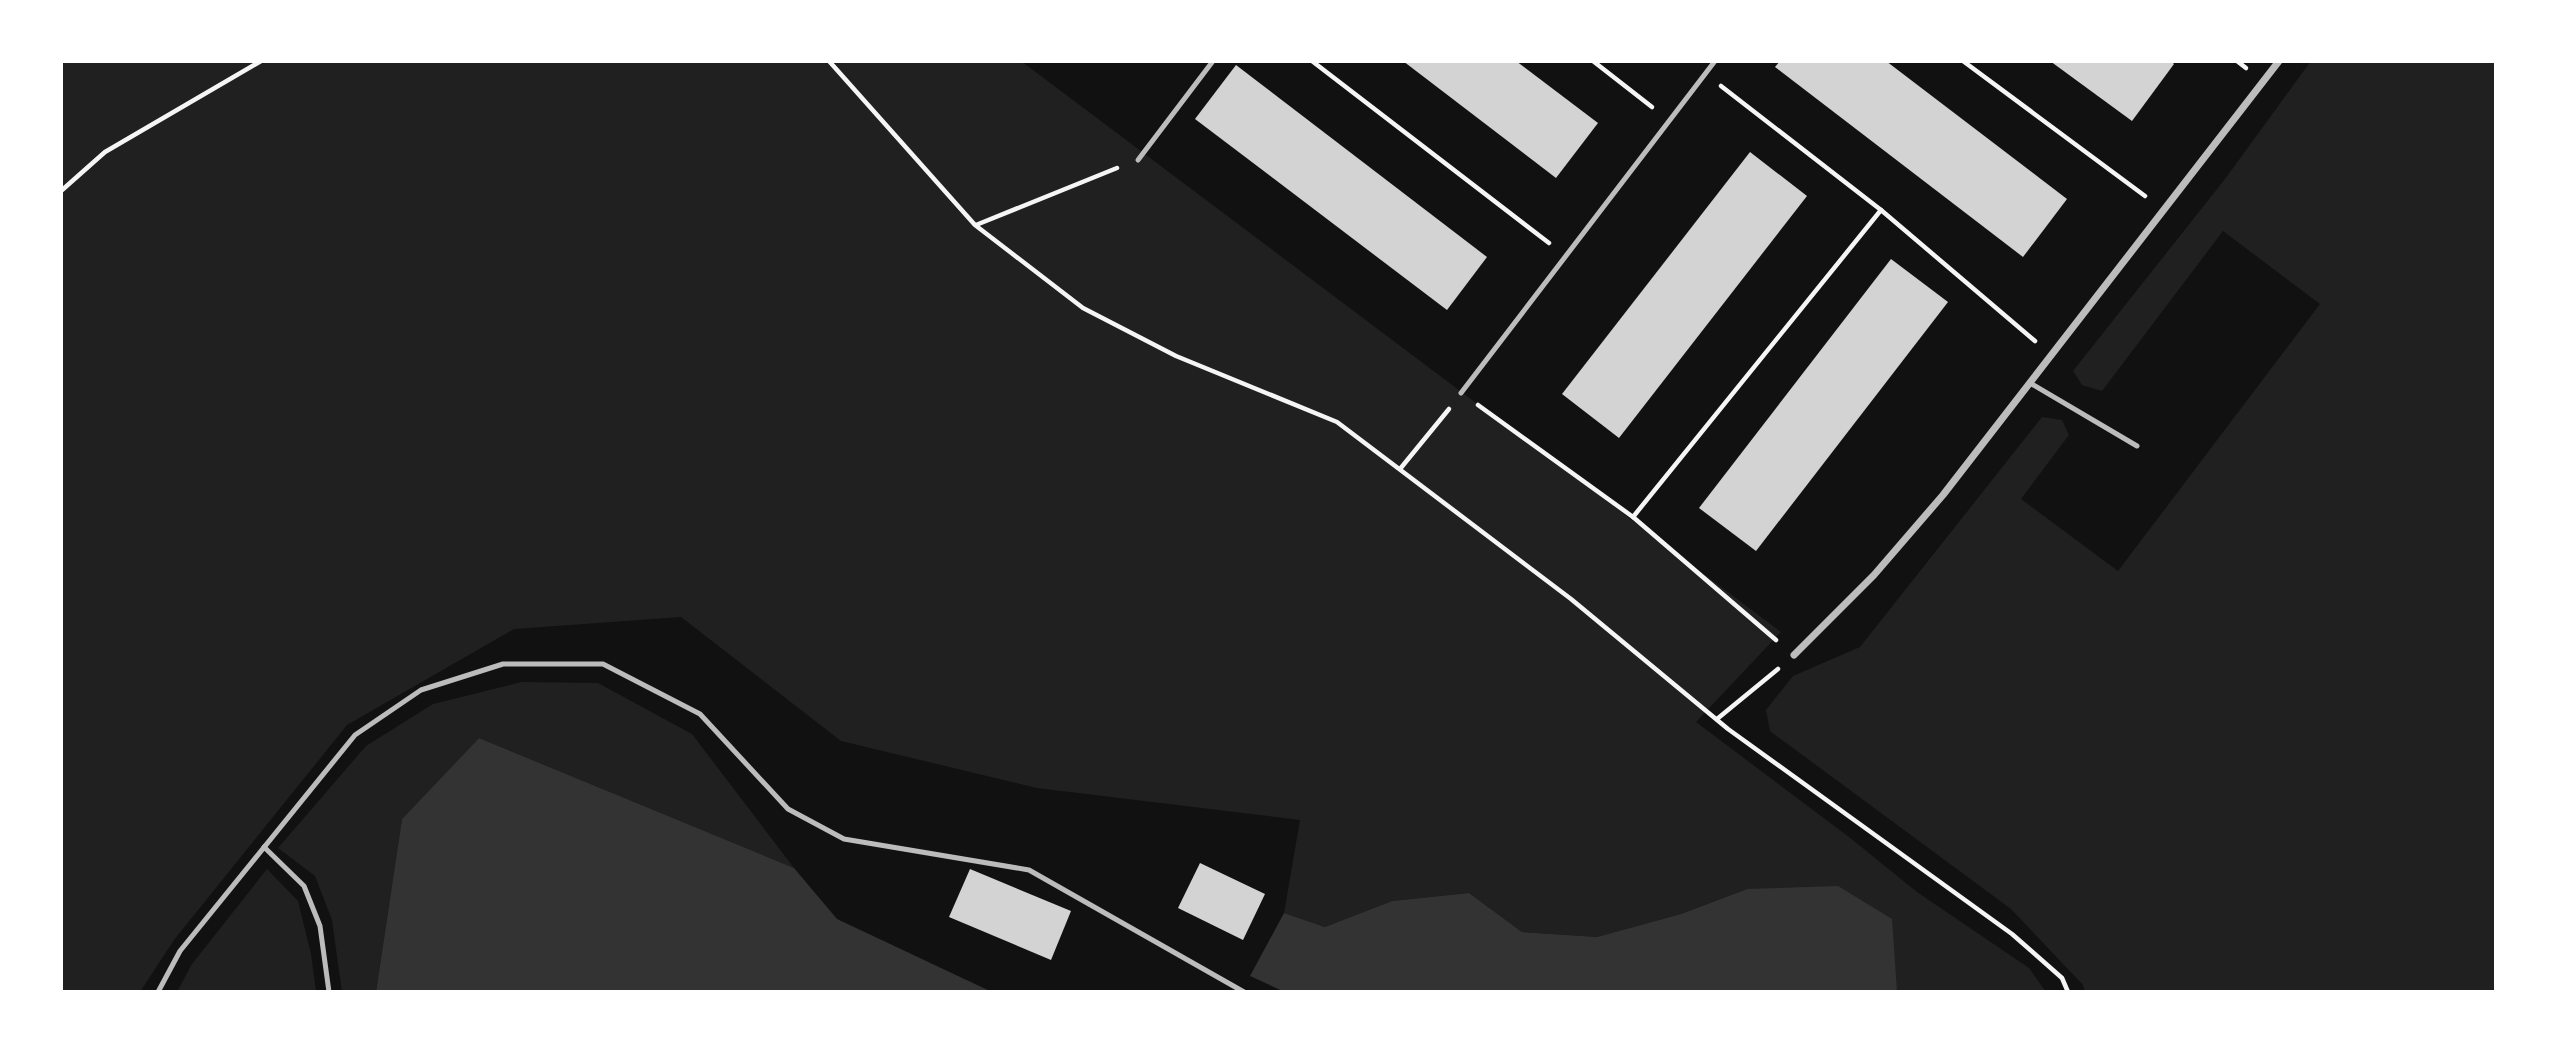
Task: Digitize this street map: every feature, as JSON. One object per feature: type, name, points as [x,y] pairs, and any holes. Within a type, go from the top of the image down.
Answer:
[{"type":"street","points":[[1794,655],[1874,575],[1943,495],[2279,61]]},
{"type":"lane","points":[[1138,160],[1213,61]]},
{"type":"lane","points":[[1461,393],[1715,61]]},
{"type":"lane","points":[[2030,383],[2137,446]]},
{"type":"lane","points":[[158,992],[180,951],[355,735],[421,690],[503,664],[603,664],[701,714],[788,809],[844,839],[1029,870],[1244,992]]},
{"type":"lane","points":[[264,847],[304,886],[320,926],[329,992]]},
{"type":"path","points":[[61,191],[105,152],[261,61]]},
{"type":"path","points":[[829,61],[975,225],[1083,307],[1176,356],[1337,422],[1570,599],[1717,719],[2012,934],[2062,978],[2068,992]]},
{"type":"path","points":[[1312,61],[1566,256]]},
{"type":"path","points":[[1593,61],[1670,120]]},
{"type":"path","points":[[1963,61],[2164,210]]},
{"type":"path","points":[[1705,74],[1881,210],[2051,356]]},
{"type":"path","points":[[975,225],[1138,160]]},
{"type":"path","points":[[1633,517],[1881,210]]},
{"type":"path","points":[[1400,470],[1461,393],[1633,517],[1794,655],[1717,719]]},
{"type":"shaded area","points":[[61,61],[1021,61],[1781,632],[1696,722],[1849,837],[1917,892],[2029,968],[2046,992],[1896,992],[1747,889],[1681,914],[1597,937],[1522,932],[1469,893],[1392,901],[1325,927],[1284,913],[1300,820],[1037,788],[841,741],[681,617],[514,629],[347,725],[174,940],[140,992],[61,992]]},
{"type":"shaded area","points":[[2311,61],[2496,61],[2496,992],[2085,992],[2083,985],[2011,909],[1770,731],[1766,710],[1793,676],[1860,647],[2042,417],[2062,420],[2069,435],[2021,499],[2118,571],[2320,304],[2223,231],[2102,391],[2082,385],[2073,371],[2225,179]]},
{"type":"shaded area","points":[[522,682],[598,683],[692,734],[794,868],[479,738],[402,819],[376,992],[342,992],[332,920],[315,876],[278,848],[366,746],[433,704]]},
{"type":"shaded area","points":[[479,738],[794,868],[837,919],[992,992],[376,992],[402,819]]},
{"type":"shaded area","points":[[267,869],[298,901],[311,954],[316,992],[177,992],[192,964]]},
{"type":"shaded area","points":[[1838,886],[1892,919],[1897,992],[1285,992],[1250,976],[1284,913],[1325,927],[1392,901],[1469,893],[1522,932],[1597,937],[1681,914],[1747,889]]},
{"type":"building","points":[[1403,61],[1516,61],[1598,123],[1556,178]]},
{"type":"building","points":[[1780,61],[1886,61],[2067,199],[2023,257],[1775,67]]},
{"type":"building","points":[[2050,61],[2171,61],[2174,64],[2132,121]]},
{"type":"building","points":[[1236,65],[1487,257],[1447,310],[1195,119]]},
{"type":"building","points":[[1750,152],[1807,196],[1619,438],[1562,394]]},
{"type":"building","points":[[1891,259],[1948,302],[1756,551],[1699,508]]},
{"type":"building","points":[[1200,863],[1265,894],[1243,940],[1178,908]]},
{"type":"building","points":[[970,869],[1071,911],[1051,960],[949,917]]}]
